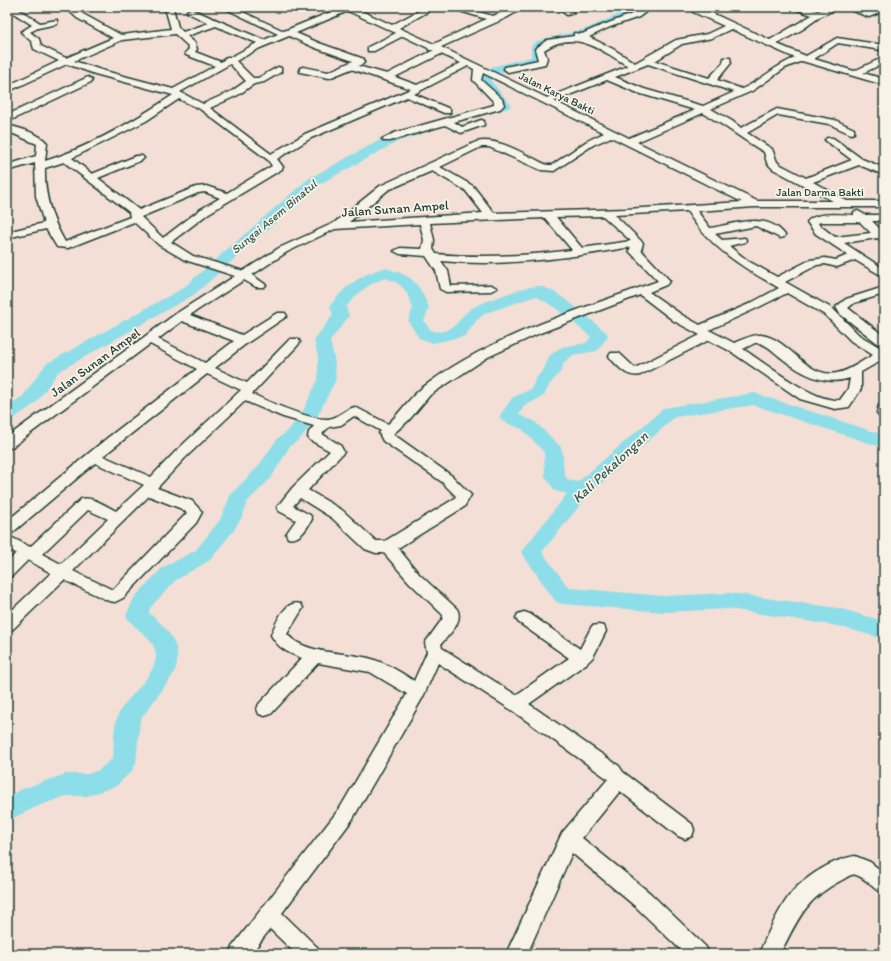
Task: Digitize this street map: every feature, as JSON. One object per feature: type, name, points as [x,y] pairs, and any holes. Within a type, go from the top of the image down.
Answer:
[{"type":"street","points":[[9,7],[38,26]]},
{"type":"street","points":[[69,7],[80,16],[120,38]]},
{"type":"street","points":[[226,7],[286,33],[361,61]]},
{"type":"street","points":[[7,168],[65,158],[143,119],[177,93],[230,60],[286,33],[348,7]]},
{"type":"street","name":"Jalan Karya Bakti","points":[[348,7],[547,101],[755,204]]},
{"type":"street","points":[[392,28],[432,7]]},
{"type":"street","points":[[451,7],[493,19]]},
{"type":"street","points":[[388,77],[436,49],[493,19],[504,16],[521,7]]},
{"type":"street","points":[[560,7],[569,12],[577,7]]},
{"type":"street","points":[[536,45],[548,41],[579,37],[638,13],[648,7]]},
{"type":"street","points":[[692,7],[730,26],[805,58],[884,82]]},
{"type":"street","points":[[793,7],[818,14]]},
{"type":"street","points":[[770,44],[800,27],[818,14],[837,7]]},
{"type":"street","points":[[846,7],[869,15],[884,8]]},
{"type":"street","points":[[170,9],[178,33],[192,45],[193,49],[189,53],[221,65]]},
{"type":"street","points":[[629,9],[638,13]]},
{"type":"street","points":[[191,11],[203,19],[219,23],[264,43]]},
{"type":"street","points":[[579,37],[614,18]]},
{"type":"street","points":[[54,22],[38,26],[25,32],[36,41],[37,48],[66,61],[98,72],[177,93],[203,107],[271,158],[278,167],[194,218],[163,243]]},
{"type":"street","points":[[7,89],[66,61],[120,38],[178,33],[219,23]]},
{"type":"street","points":[[547,101],[648,61],[679,42],[709,36],[730,26]]},
{"type":"street","points":[[303,70],[329,75],[361,61],[370,52],[402,33]]},
{"type":"street","points":[[579,37],[610,51],[634,66]]},
{"type":"street","points":[[629,142],[742,92],[760,83],[782,66],[805,58],[838,40],[881,47]]},
{"type":"street","points":[[508,69],[540,63],[543,58],[540,47],[548,41]]},
{"type":"street","points":[[230,60],[245,79],[251,82],[257,82],[278,70]]},
{"type":"street","points":[[711,81],[727,63],[727,60]]},
{"type":"street","points":[[856,73],[884,60]]},
{"type":"street","points":[[648,61],[742,92]]},
{"type":"street","points":[[271,158],[308,136],[407,94],[467,63]]},
{"type":"street","points":[[350,66],[388,77],[417,88]]},
{"type":"street","points":[[387,139],[448,123],[499,105],[499,101],[478,82],[485,71]]},
{"type":"street","points":[[607,77],[641,91],[703,110],[729,122],[750,140],[769,151],[772,163],[855,210],[884,218]]},
{"type":"street","points":[[7,120],[88,80]]},
{"type":"street","points":[[203,107],[235,93],[251,82]]},
{"type":"street","points":[[407,94],[447,111]]},
{"type":"street","points":[[742,132],[777,112],[832,122],[851,131]]},
{"type":"street","points":[[448,123],[461,130],[481,123]]},
{"type":"street","points":[[7,128],[40,140],[40,195],[48,225],[61,245],[64,246],[136,217],[196,190],[206,189],[228,197]]},
{"type":"street","points":[[488,144],[540,167],[550,169],[554,168],[596,139],[610,133]]},
{"type":"street","points":[[338,225],[373,195],[384,188],[432,167],[475,145],[488,144],[502,137]]},
{"type":"street","points":[[830,140],[859,161],[884,172]]},
{"type":"street","points":[[65,158],[134,211],[136,217],[155,237],[163,243],[189,258],[244,275],[260,285]]},
{"type":"street","points":[[90,178],[118,165],[138,158]]},
{"type":"street","points":[[805,182],[859,161]]},
{"type":"street","points":[[432,167],[469,188],[491,216]]},
{"type":"street","name":"Jalan Darma Bakti","points":[[755,204],[855,210],[884,204]]},
{"type":"street","name":"Jalan Sunan Ampel","points":[[7,444],[181,316],[283,250],[325,229],[338,225],[491,216],[606,213],[695,216],[755,204]]},
{"type":"street","points":[[855,210],[881,237]]},
{"type":"street","points":[[855,210],[812,222],[815,227],[832,241],[884,274]]},
{"type":"street","points":[[606,213],[638,243]]},
{"type":"street","points":[[548,214],[580,253]]},
{"type":"street","points":[[695,216],[720,244],[744,263],[829,312],[855,338],[882,355],[855,371],[836,378],[824,378],[792,360],[760,339],[752,340],[734,348]]},
{"type":"street","points":[[424,220],[429,240],[427,249],[442,271],[446,289],[491,288]]},
{"type":"street","points":[[708,232],[756,223],[766,226],[780,235]]},
{"type":"street","points":[[7,235],[48,225]]},
{"type":"street","points":[[832,241],[881,237]]},
{"type":"street","points":[[720,244],[741,240]]},
{"type":"street","points":[[400,251],[475,261],[519,259],[580,253],[638,243]]},
{"type":"street","points":[[298,492],[324,504],[344,517],[370,545],[376,547],[388,547],[459,503],[464,495],[447,479],[388,438],[386,433],[388,429],[404,417],[425,392],[484,354],[536,330],[664,281],[635,251],[638,243]]},
{"type":"street","points":[[615,356],[631,371],[636,372],[753,306],[814,262],[825,261],[837,264],[856,256]]},
{"type":"street","points":[[884,290],[850,301],[842,307],[844,311],[884,342]]},
{"type":"street","points":[[641,291],[678,318],[703,333],[734,348],[797,391],[812,398],[835,405],[842,405],[857,385],[855,371]]},
{"type":"street","points":[[181,316],[244,340]]},
{"type":"street","points":[[7,529],[94,457],[208,370],[244,340],[281,316]]},
{"type":"street","points":[[150,339],[280,411],[320,422],[339,421],[352,411],[355,411],[388,429]]},
{"type":"street","points":[[7,625],[119,518],[180,455],[247,392],[294,342]]},
{"type":"street","points":[[884,408],[884,413]]},
{"type":"street","points":[[292,534],[305,519],[284,507],[337,452],[335,448],[315,437],[320,422]]},
{"type":"street","points":[[7,541],[28,554],[109,596],[115,596],[118,594],[191,519],[195,512],[187,505],[94,457]]},
{"type":"street","points":[[7,572],[86,503],[119,518]]},
{"type":"street","points":[[388,547],[414,578],[451,614],[451,620],[433,643],[436,652],[516,704],[613,772],[617,778],[685,830]]},
{"type":"street","points":[[295,608],[279,635],[286,643],[312,656],[370,665],[386,671],[417,692]]},
{"type":"street","points":[[524,618],[581,658]]},
{"type":"street","points":[[516,704],[581,658],[587,652],[598,631]]},
{"type":"street","points":[[239,954],[346,814],[417,692],[436,652]]},
{"type":"street","points":[[265,709],[312,656]]},
{"type":"street","points":[[516,954],[530,930],[551,875],[569,839],[614,785],[617,778]]},
{"type":"street","points":[[569,839],[642,900],[699,954]]},
{"type":"street","points":[[769,954],[800,898],[820,882],[849,866],[855,865],[863,868],[884,885]]},
{"type":"street","points":[[269,914],[310,954]]},
{"type":"waterway","name":"Sungai Asem Binatul","points":[[478,113],[505,105],[483,79],[495,70],[536,59],[538,54],[537,46],[541,43],[590,32],[644,7]]},
{"type":"waterway","name":"Sungai Asem Binatul","points":[[7,415],[29,400],[52,368],[189,291],[313,182],[394,138],[414,132]]},
{"type":"waterway","points":[[7,810],[31,797],[66,785],[87,785],[107,778],[124,763],[129,717],[165,668],[167,653],[157,632],[137,616],[141,604],[169,574],[203,555],[227,525],[234,513],[238,499],[264,473],[284,442],[293,436],[310,415],[327,379],[326,357],[322,340],[335,321],[341,316],[338,306],[352,290],[368,279],[384,273],[399,277],[408,282],[415,292],[421,308],[416,321],[425,334],[433,338],[459,332],[471,317],[480,310],[499,302],[534,291],[544,293],[600,336],[591,347],[568,351],[556,359],[552,371],[542,382],[538,392],[518,402],[508,417],[528,425],[553,450],[554,476],[562,486],[582,489]]},
{"type":"waterway","name":"Kali Pekalongan","points":[[582,489],[670,412],[754,399],[884,442]]},
{"type":"waterway","name":"Kali Pekalongan","points":[[582,489],[531,552],[563,596],[664,604],[729,601],[838,617],[884,630]]}]
